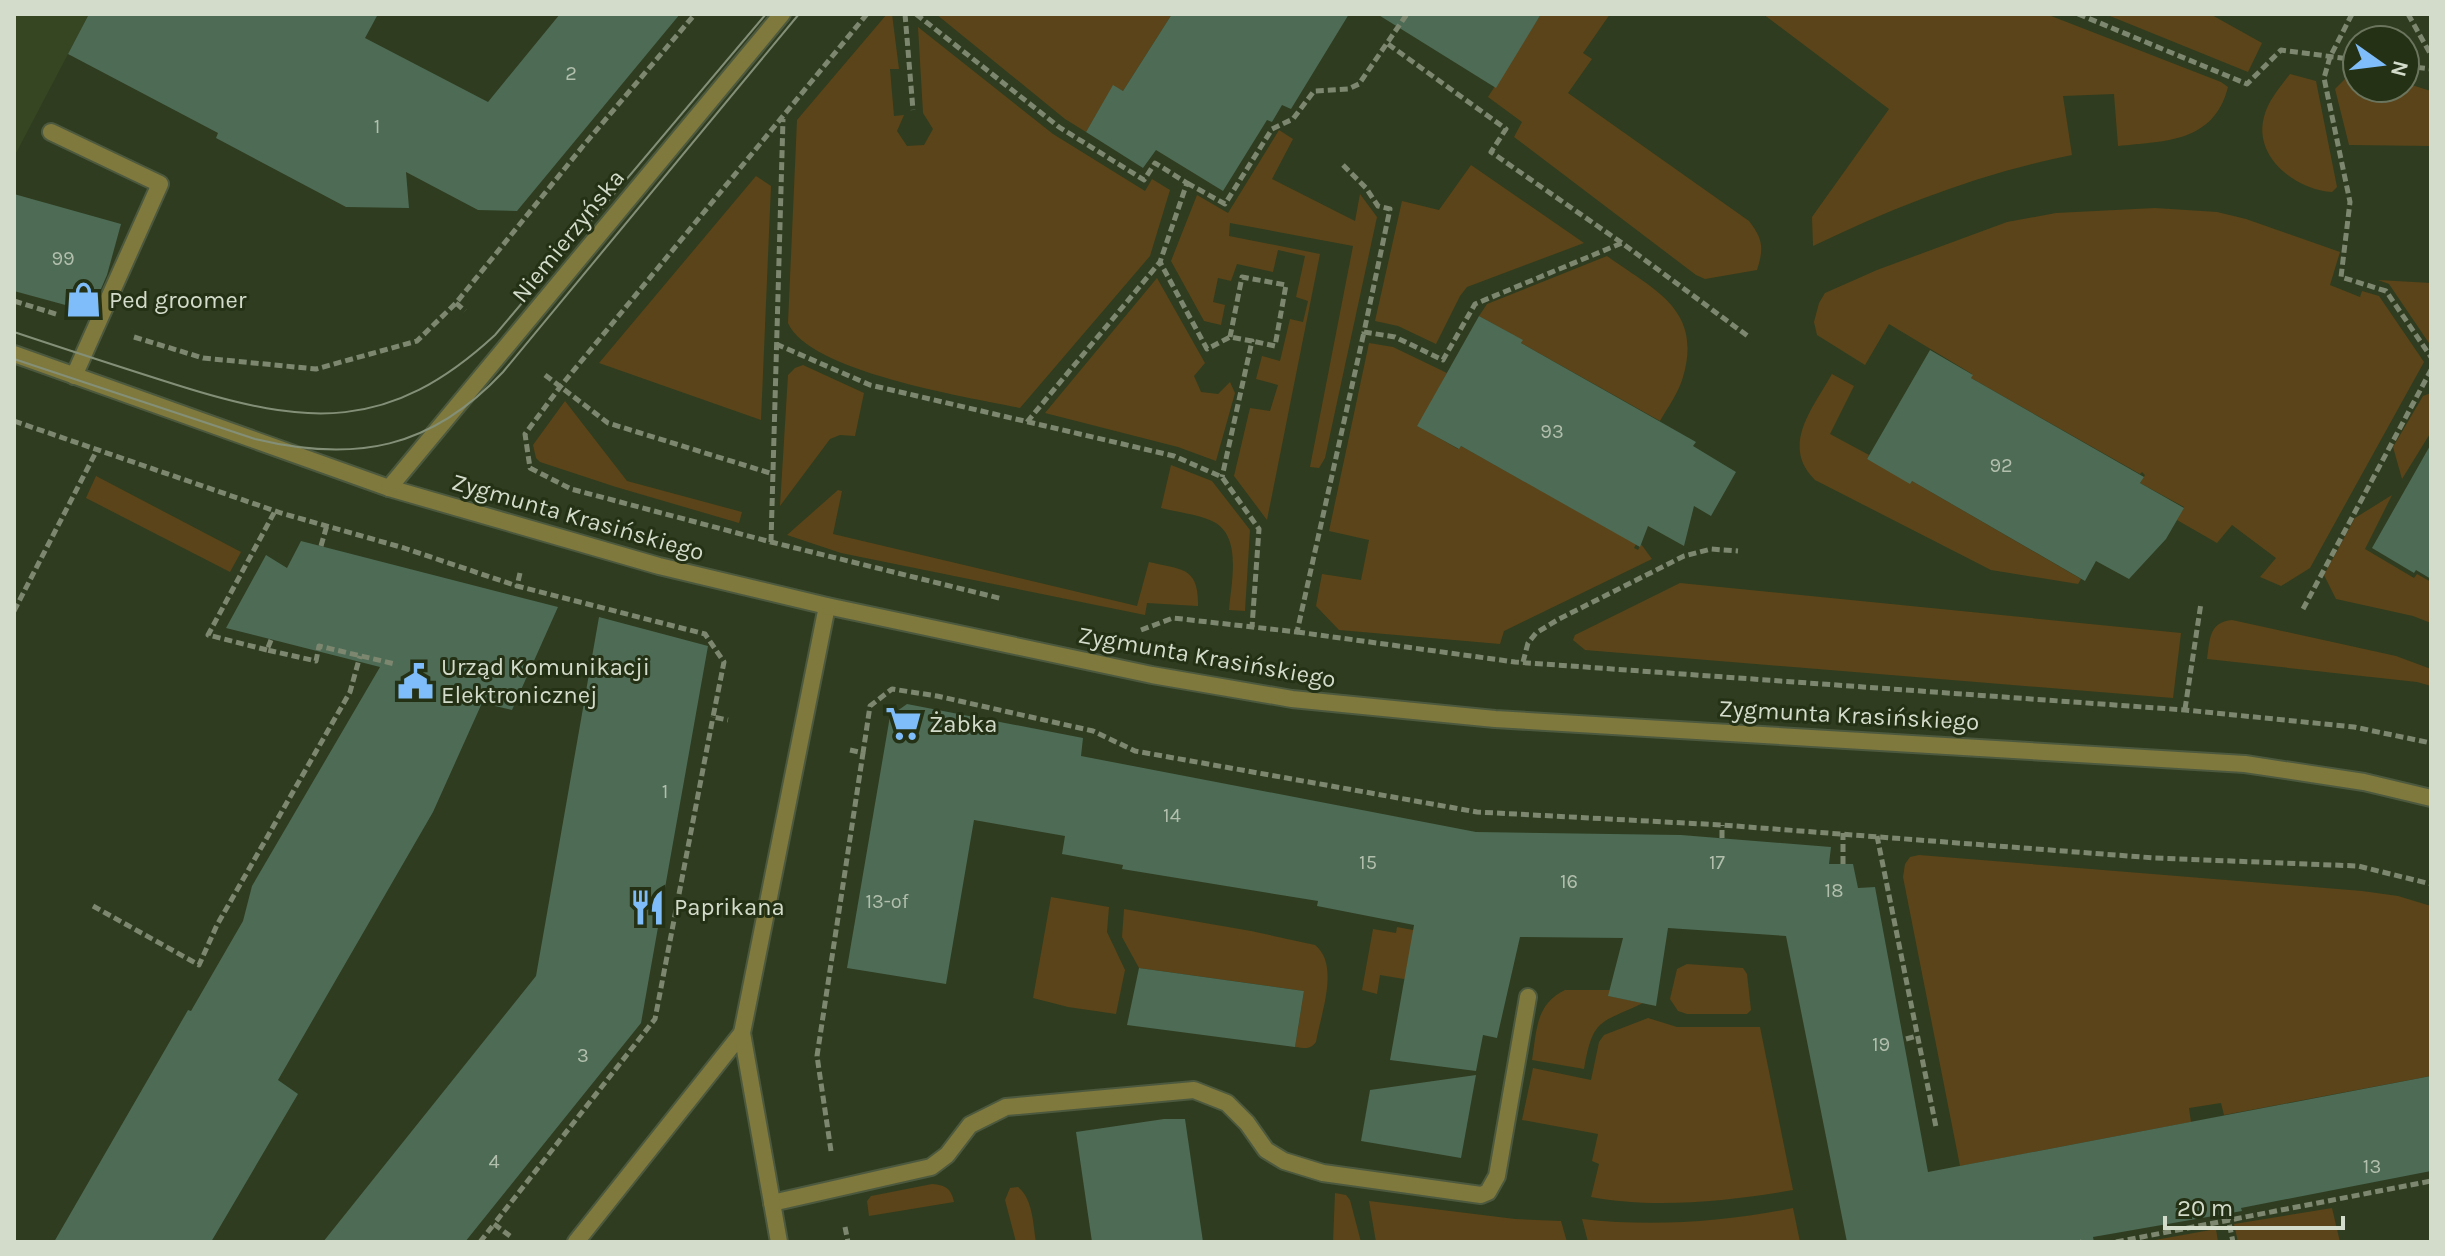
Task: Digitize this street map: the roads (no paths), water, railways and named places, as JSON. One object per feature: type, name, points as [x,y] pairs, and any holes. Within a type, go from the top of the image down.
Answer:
[{"type":"street","name":"Niemierzyńska","points":[[389,488],[782,14]]},
{"type":"street","points":[[51,132],[160,184],[74,376]]},
{"type":"street","name":"Zygmunta Krasińskiego","points":[[14,354],[389,488],[659,566],[827,606],[1152,675],[1349,707],[1495,719],[2185,759],[2301,771],[2431,798]]},
{"type":"street","points":[[779,1242],[742,1033],[827,606]]},
{"type":"street","points":[[772,1203],[931,1167],[947,1155],[970,1125],[1006,1107],[1194,1090],[1227,1103],[1247,1123],[1266,1150],[1284,1161],[1323,1173],[1481,1195],[1488,1192],[1497,1176],[1528,997]]},
{"type":"street","points":[[576,1242],[742,1033]]},
{"type":"tram line","points":[[14,332],[177,385],[267,408],[307,413],[345,412],[382,405],[419,390],[456,367],[495,335],[766,14]]},
{"type":"tram line","points":[[14,359],[255,439],[291,446],[358,449],[419,433],[476,398],[503,372],[799,14]]},
{"type":"place","name":"Ped groomer","points":[[83,300]]},
{"type":"place","name":"Urząd Komunikacji Elektronicznej","points":[[415,681]]},
{"type":"place","name":"Żabka","points":[[903,724]]},
{"type":"place","name":"Paprikana","points":[[648,907]]}]
